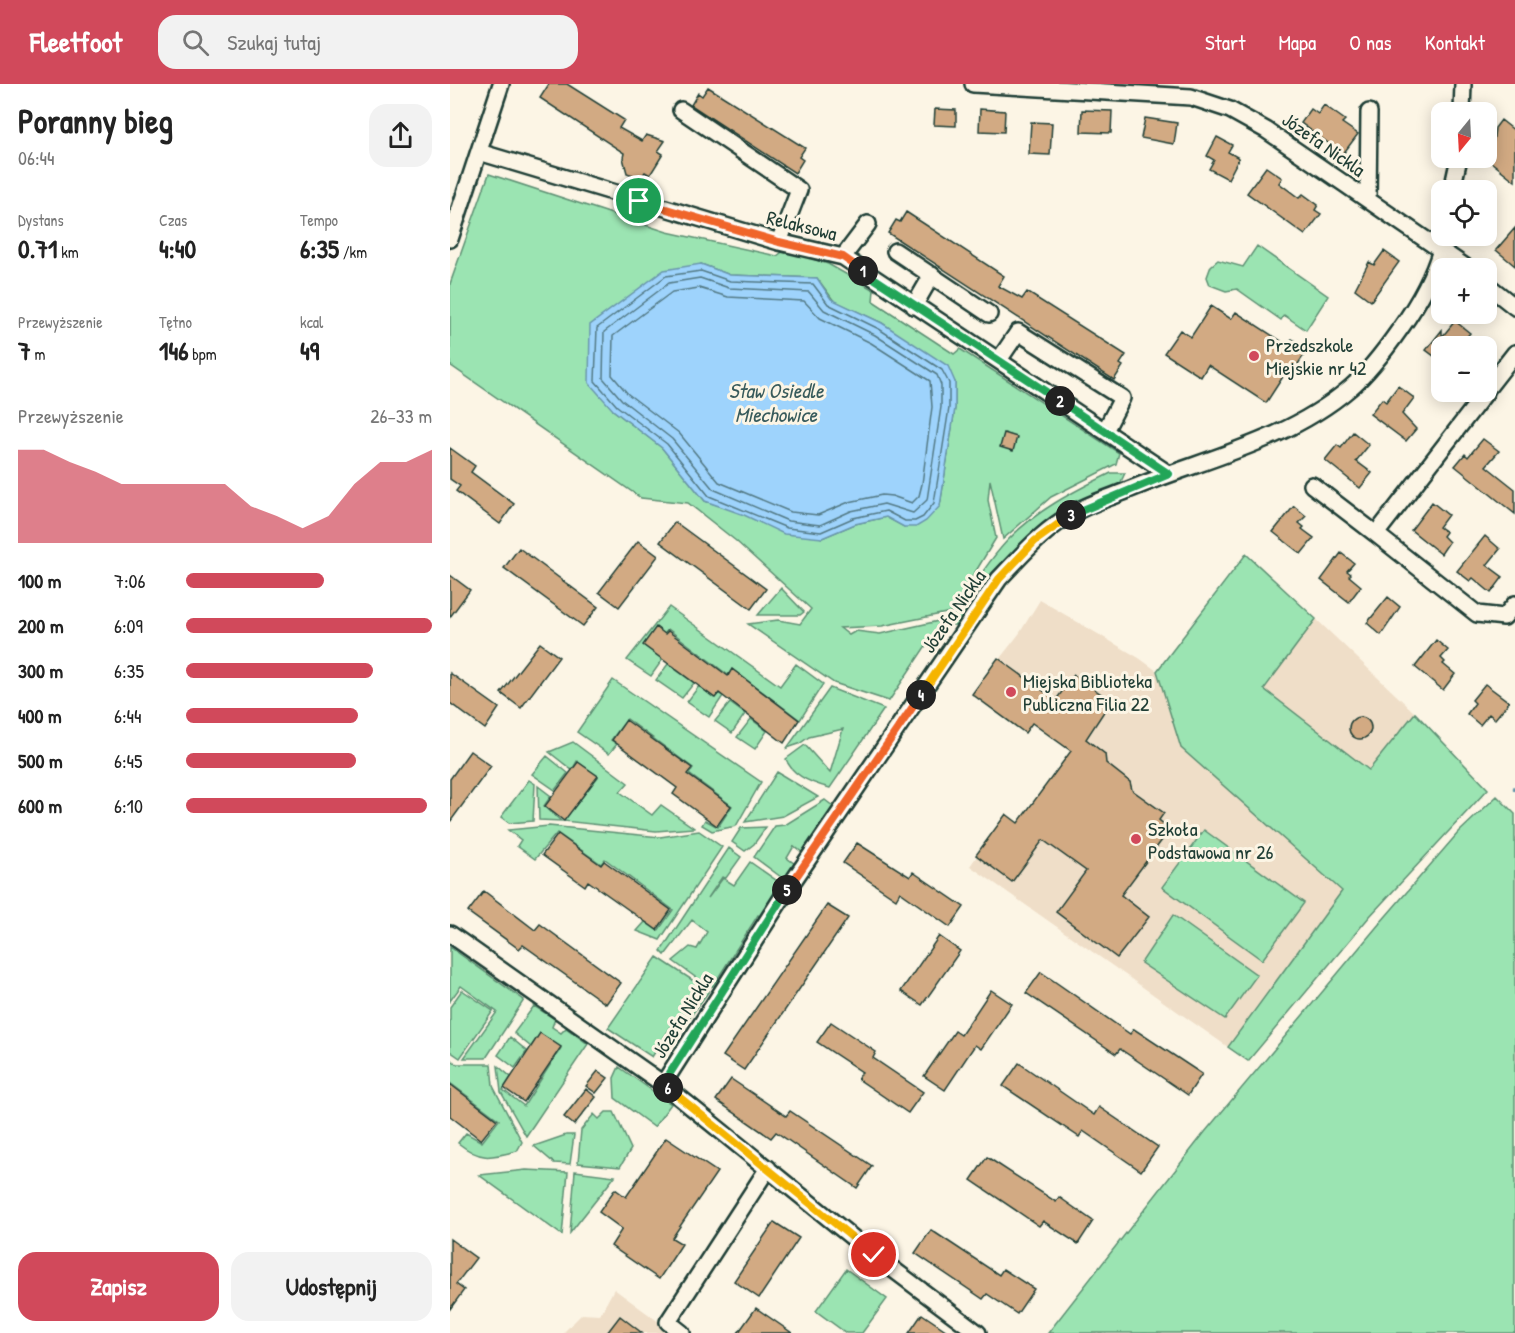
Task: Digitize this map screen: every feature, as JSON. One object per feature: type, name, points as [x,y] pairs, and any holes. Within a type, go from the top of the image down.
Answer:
[{"type":"street","points":[[450,239],[501,84]]},
{"type":"street","name":"Józefa Nickla","points":[[974,84],[1191,97],[1230,110],[1266,130],[1368,200],[1431,235]]},
{"type":"street","points":[[1462,102],[1463,84]]},
{"type":"street","points":[[681,110],[799,190],[779,242]]},
{"type":"street","name":"Józefa Nickla","points":[[1368,200],[1369,112]]},
{"type":"street","name":"Relaksowa","points":[[479,152],[779,242],[843,257],[1169,474]]},
{"type":"street","points":[[843,257],[868,224]]},
{"type":"street","name":"Józefa Nickla","points":[[663,1084],[785,892],[999,579],[1035,541],[1074,513],[1169,474],[1236,452],[1287,430],[1350,388],[1388,346],[1420,300],[1441,246]]},
{"type":"street","name":"Józefa Nickla","points":[[1447,246],[1458,258]]},
{"type":"street","points":[[895,251],[989,314]]},
{"type":"street","points":[[914,306],[932,275]]},
{"type":"street","points":[[1497,293],[1515,307]]},
{"type":"street","points":[[999,360],[1018,332],[1122,398],[1105,431]]},
{"type":"street","points":[[1497,377],[1515,353]]},
{"type":"street","points":[[1376,534],[1478,402]]},
{"type":"street","points":[[1312,485],[1477,614],[1504,617],[1515,604]]},
{"type":"street","name":"Józefa Nickla","points":[[450,934],[663,1084],[874,1255],[978,1333]]},
{"type":"street","points":[[682,1333],[668,1322],[768,1168]]},
{"type":"shaded area","name":"Szkoła Podstawowa nr 26","points":[[1040,600],[1157,671],[1181,748],[1342,891],[1228,1047],[970,866],[1006,814],[1016,822],[1023,823],[1024,815],[1070,751],[1033,723],[1025,733],[972,694],[1019,634]]},
{"type":"shaded area","points":[[1316,619],[1415,713],[1369,770],[1263,688]]},
{"type":"shaded area","points":[[614,1289],[674,1333],[563,1333],[582,1314],[600,1315]]},
{"type":"green space","points":[[489,174],[667,232],[777,256],[785,250],[828,264],[874,290],[873,301],[954,354],[960,349],[1119,453],[1116,464],[1051,497],[1003,539],[990,480],[988,500],[996,538],[951,612],[882,626],[840,628],[849,635],[856,631],[880,634],[943,620],[889,701],[834,683],[748,624],[778,620],[800,624],[811,609],[736,541],[688,503],[641,498],[450,365],[450,284]],"holes":[[[701,264],[730,275],[817,278],[834,301],[882,323],[905,339],[955,382],[955,408],[940,506],[904,527],[886,517],[855,524],[822,538],[705,501],[662,448],[613,410]]]},
{"type":"green space","points":[[1257,246],[1328,296],[1306,330],[1284,315],[1281,320],[1237,289],[1226,291],[1210,285],[1207,277],[1211,266],[1218,260],[1243,267]]},
{"type":"green space","points":[[1111,473],[1125,473],[1119,486],[1048,522],[1023,542],[992,578],[959,626],[948,624],[976,581],[1018,530],[1056,502]]},
{"type":"green space","points":[[1246,554],[1316,619],[1264,689],[1369,770],[1415,713],[1488,789],[1370,916],[1248,1061],[1228,1047],[1342,891],[1181,748],[1157,671]]},
{"type":"green space","points":[[781,588],[804,612],[800,615],[758,615]]},
{"type":"green space","points":[[669,607],[780,686],[796,664],[823,684],[800,720],[732,669],[728,675],[668,629],[652,651],[663,659],[651,676],[627,660]]},
{"type":"green space","points":[[668,664],[694,683],[682,698],[656,680]]},
{"type":"green space","points":[[613,680],[761,782],[736,826],[712,831],[702,825],[705,820],[718,827],[732,806],[689,774],[693,768],[627,719],[611,740],[617,744],[609,754],[577,732]]},
{"type":"green space","points":[[699,686],[714,698],[718,693],[723,696],[709,717],[687,702]]},
{"type":"green space","points":[[830,688],[884,709],[830,788],[798,775],[786,759],[805,745],[830,773],[843,729],[809,737],[787,748]]},
{"type":"green space","points":[[730,703],[745,714],[732,733],[715,721]]},
{"type":"green space","points":[[751,719],[767,731],[755,749],[737,737]]},
{"type":"green space","points":[[573,742],[628,783],[620,792],[652,815],[661,805],[694,828],[656,831],[563,821],[598,777],[577,761],[572,770],[549,752]]},
{"type":"green space","points":[[547,756],[568,773],[555,790],[532,774]]},
{"type":"green space","points":[[777,772],[818,797],[783,816],[745,822]]},
{"type":"green space","points":[[529,780],[535,784],[533,821],[509,823],[501,817]]},
{"type":"green space","points":[[538,786],[551,796],[544,806],[561,821],[539,820]]},
{"type":"green space","points":[[1497,796],[1515,814],[1515,1333],[1048,1333],[1205,1132],[1458,833]]},
{"type":"green space","points":[[825,800],[834,807],[804,854],[794,846],[787,858],[795,864],[785,880],[754,857],[775,826],[785,825]]},
{"type":"green space","points":[[549,826],[660,837],[699,831],[722,847],[660,940],[637,931],[645,922],[658,931],[673,910],[605,859],[601,864],[557,833],[535,859],[517,846],[521,840],[508,830]]},
{"type":"green space","points":[[766,827],[754,844],[745,851],[732,842],[741,828]]},
{"type":"green space","points":[[1204,830],[1304,903],[1262,960],[1162,887]]},
{"type":"green space","points":[[729,848],[741,857],[726,878],[722,877],[708,898],[723,878],[734,885],[750,862],[783,885],[763,918],[758,915],[713,986],[709,987],[673,961],[690,947],[697,949],[707,932],[692,920],[665,955],[661,951]]},
{"type":"green space","points":[[1173,915],[1257,975],[1225,1019],[1141,963]]},
{"type":"green space","points":[[450,947],[524,1000],[486,1058],[464,1058],[497,1012],[461,986],[450,1001]]},
{"type":"green space","points":[[657,957],[709,991],[688,1020],[679,1014],[652,1057],[608,1028]]},
{"type":"green space","points":[[462,990],[493,1011],[460,1058],[450,1051],[450,1007]]},
{"type":"green space","points":[[534,1006],[555,1019],[552,1027],[561,1033],[566,1028],[588,1044],[526,1136],[501,1092],[498,1066],[511,1077],[503,1090],[524,1106],[561,1048],[540,1034],[531,1047],[514,1033]]},
{"type":"green space","points":[[510,1037],[527,1051],[515,1068],[498,1055]]},
{"type":"green space","points":[[450,1059],[457,1064],[491,1064],[493,1086],[522,1142],[517,1151],[486,1156],[473,1153],[458,1143],[466,1133],[482,1142],[499,1120],[450,1083]]},
{"type":"green space","points":[[619,1067],[671,1104],[654,1127],[615,1098],[614,1078]]},
{"type":"green space","points":[[606,1112],[614,1112],[631,1149],[620,1167],[578,1163],[581,1130],[594,1114],[599,1119]]},
{"type":"green space","points":[[566,1135],[574,1135],[570,1164],[554,1163],[534,1146]]},
{"type":"green space","points":[[526,1170],[568,1172],[562,1235],[479,1175]]},
{"type":"green space","points":[[575,1171],[615,1176],[570,1233]]},
{"type":"green space","points":[[846,1269],[887,1299],[862,1333],[846,1333],[816,1311]]},
{"type":"water","name":"Staw Osiedle Miechowice","points":[[701,264],[730,275],[817,278],[831,299],[882,323],[948,366],[955,382],[955,408],[940,506],[926,521],[916,527],[904,527],[886,517],[855,524],[822,538],[784,534],[744,515],[705,501],[662,448],[613,410],[589,383],[590,325],[664,270]]},
{"type":"building","points":[[549,84],[567,84],[624,120],[619,128],[642,141],[646,135],[665,141],[658,151],[663,154],[650,175],[645,172],[641,178],[627,173],[624,153],[540,98]]},
{"type":"building","points":[[708,87],[805,148],[799,157],[803,160],[795,173],[691,105],[698,93],[702,96]]},
{"type":"building","points":[[1324,105],[1345,120],[1342,123],[1358,134],[1343,154],[1301,123],[1311,109],[1318,114]]},
{"type":"building","points":[[935,109],[956,110],[956,126],[934,125]]},
{"type":"building","points":[[980,109],[1005,111],[1004,132],[979,131]]},
{"type":"building","points":[[1082,110],[1112,111],[1111,133],[1081,132]]},
{"type":"building","points":[[1145,118],[1177,123],[1174,144],[1141,138]]},
{"type":"building","points":[[1501,120],[1515,131],[1515,181],[1497,167],[1497,125]]},
{"type":"building","points":[[1031,122],[1052,123],[1050,155],[1029,154]]},
{"type":"building","points":[[1217,137],[1232,145],[1228,152],[1239,158],[1228,179],[1209,169],[1214,160],[1207,156]]},
{"type":"building","points":[[1266,167],[1282,178],[1279,183],[1299,198],[1303,194],[1318,205],[1315,210],[1321,214],[1305,235],[1247,193]]},
{"type":"building","points":[[906,212],[1004,276],[998,286],[1022,299],[1027,292],[1126,355],[1120,364],[1123,366],[1114,380],[888,233],[896,220],[900,222]]},
{"type":"building","points":[[1515,228],[1515,266],[1496,250]]},
{"type":"building","points":[[1384,251],[1399,262],[1371,301],[1355,289],[1369,262],[1374,265]]},
{"type":"building","points":[[1211,306],[1231,319],[1236,312],[1287,345],[1292,339],[1308,349],[1290,376],[1286,372],[1266,403],[1208,365],[1201,377],[1164,353],[1180,330],[1191,337]]},
{"type":"building","points":[[1453,324],[1459,324],[1470,333],[1467,336],[1443,336]]},
{"type":"building","points":[[1431,344],[1431,354],[1426,350]]},
{"type":"building","points":[[1398,386],[1414,398],[1402,414],[1416,429],[1406,441],[1370,414],[1382,399],[1386,402]]},
{"type":"building","points":[[1353,432],[1369,445],[1356,461],[1372,473],[1360,488],[1325,460],[1337,445],[1341,448]]},
{"type":"building","points":[[1004,433],[1017,437],[1013,451],[1000,447]]},
{"type":"building","points":[[1483,439],[1499,451],[1486,466],[1515,489],[1515,514],[1455,466],[1465,454],[1468,457]]},
{"type":"building","points":[[450,448],[475,466],[471,472],[514,504],[500,524],[456,491],[460,486],[450,479]]},
{"type":"building","points":[[1432,502],[1448,515],[1439,527],[1446,532],[1443,536],[1449,542],[1441,554],[1411,530]]},
{"type":"building","points":[[1294,506],[1306,516],[1299,523],[1304,527],[1302,529],[1314,538],[1301,554],[1273,532]]},
{"type":"building","points":[[675,522],[766,589],[751,609],[660,542]]},
{"type":"building","points":[[1485,536],[1500,549],[1487,565],[1503,577],[1491,593],[1473,578],[1470,581],[1457,571]]},
{"type":"building","points":[[638,541],[658,556],[619,607],[599,592]]},
{"type":"building","points":[[519,548],[598,607],[583,626],[504,568]]},
{"type":"building","points":[[1341,553],[1354,563],[1347,571],[1351,574],[1349,576],[1361,586],[1349,602],[1321,580]]},
{"type":"building","points":[[450,575],[470,590],[450,617]]},
{"type":"building","points":[[1388,597],[1400,607],[1381,635],[1367,623]]},
{"type":"building","points":[[656,627],[665,634],[668,631],[728,676],[732,669],[799,720],[784,743],[719,693],[715,698],[643,645]]},
{"type":"building","points":[[1436,640],[1448,650],[1441,658],[1445,662],[1443,664],[1455,674],[1443,690],[1415,667]]},
{"type":"building","points":[[540,643],[559,657],[521,708],[501,693]]},
{"type":"building","points":[[998,658],[1056,700],[1074,675],[1111,701],[1086,739],[1105,754],[1106,763],[1130,782],[1132,790],[1164,813],[1159,820],[1165,825],[1160,831],[1165,836],[1121,895],[1149,917],[1117,958],[1056,912],[1086,871],[1043,840],[1012,882],[976,855],[1006,814],[1018,823],[1071,751],[1032,723],[1025,733],[972,694]]},
{"type":"building","points":[[450,673],[499,708],[485,729],[450,703]]},
{"type":"building","points":[[1485,684],[1509,702],[1495,719],[1489,714],[1480,725],[1467,714],[1475,703],[1472,700]]},
{"type":"building","points":[[1360,717],[1368,720],[1371,728],[1368,736],[1360,739],[1352,736],[1349,728],[1352,720]]},
{"type":"building","points":[[626,720],[692,768],[687,774],[731,806],[717,826],[673,794],[677,788],[612,740]]},
{"type":"building","points":[[470,751],[491,766],[450,822],[450,779]]},
{"type":"building","points":[[578,762],[598,776],[564,821],[545,806]]},
{"type":"building","points":[[558,834],[601,865],[604,861],[671,910],[657,930],[588,881],[585,886],[542,855]]},
{"type":"building","points":[[857,843],[910,877],[913,872],[964,907],[950,927],[900,892],[896,899],[843,863]]},
{"type":"building","points":[[484,891],[535,930],[540,924],[621,983],[606,1004],[523,945],[519,949],[468,912]]},
{"type":"building","points":[[827,905],[848,918],[744,1070],[723,1056]]},
{"type":"building","points":[[939,936],[960,951],[922,1005],[901,991]]},
{"type":"building","points":[[1041,972],[1130,1034],[1134,1029],[1202,1074],[1188,1095],[1120,1049],[1116,1054],[1026,993]]},
{"type":"building","points":[[991,990],[1012,1004],[981,1049],[975,1045],[945,1090],[924,1076],[955,1031],[961,1035]]},
{"type":"building","points":[[831,1022],[876,1052],[873,1058],[923,1092],[908,1113],[858,1079],[862,1072],[817,1042]]},
{"type":"building","points":[[540,1033],[561,1047],[524,1102],[504,1088]]},
{"type":"building","points":[[1019,1063],[1094,1115],[1099,1107],[1158,1147],[1141,1171],[1083,1131],[1079,1137],[1003,1086]]},
{"type":"building","points":[[598,1071],[608,1078],[596,1093],[586,1086]]},
{"type":"building","points":[[731,1079],[786,1116],[790,1111],[872,1166],[857,1188],[776,1132],[771,1138],[716,1100]]},
{"type":"building","points":[[450,1084],[497,1120],[481,1140],[450,1116]]},
{"type":"building","points":[[586,1089],[596,1097],[574,1125],[564,1117]]},
{"type":"building","points":[[666,1138],[717,1172],[672,1238],[682,1244],[659,1279],[611,1246],[622,1229],[599,1212],[615,1189],[626,1197]]},
{"type":"building","points":[[987,1157],[1056,1202],[1059,1197],[1093,1221],[1078,1244],[1043,1221],[1039,1226],[971,1180]]},
{"type":"building","points":[[774,1222],[799,1238],[759,1298],[734,1281]]},
{"type":"building","points":[[931,1230],[999,1275],[1003,1269],[1034,1289],[1017,1314],[987,1294],[983,1299],[915,1253]]},
{"type":"building","points":[[450,1239],[476,1258],[456,1284],[464,1290],[450,1309]]},
{"type":"building","points":[[756,1308],[792,1333],[738,1333]]},
{"type":"building","points":[[922,1314],[950,1333],[909,1333]]},
{"type":"building","points":[[620,1316],[642,1333],[607,1333]]},
{"type":"place","name":"Przedszkole Miejskie nr 42","points":[[1254,356]]},
{"type":"place","name":"Miejska Biblioteka Publiczna Filia 22","points":[[1011,692]]},
{"type":"place","name":"Szkoła Podstawowa nr 26","points":[[1136,839]]},
{"type":"route","points":[[639,201],[779,242],[843,257],[1169,474],[1074,513],[1035,541],[999,579],[785,892],[663,1084],[874,1255]]}]
